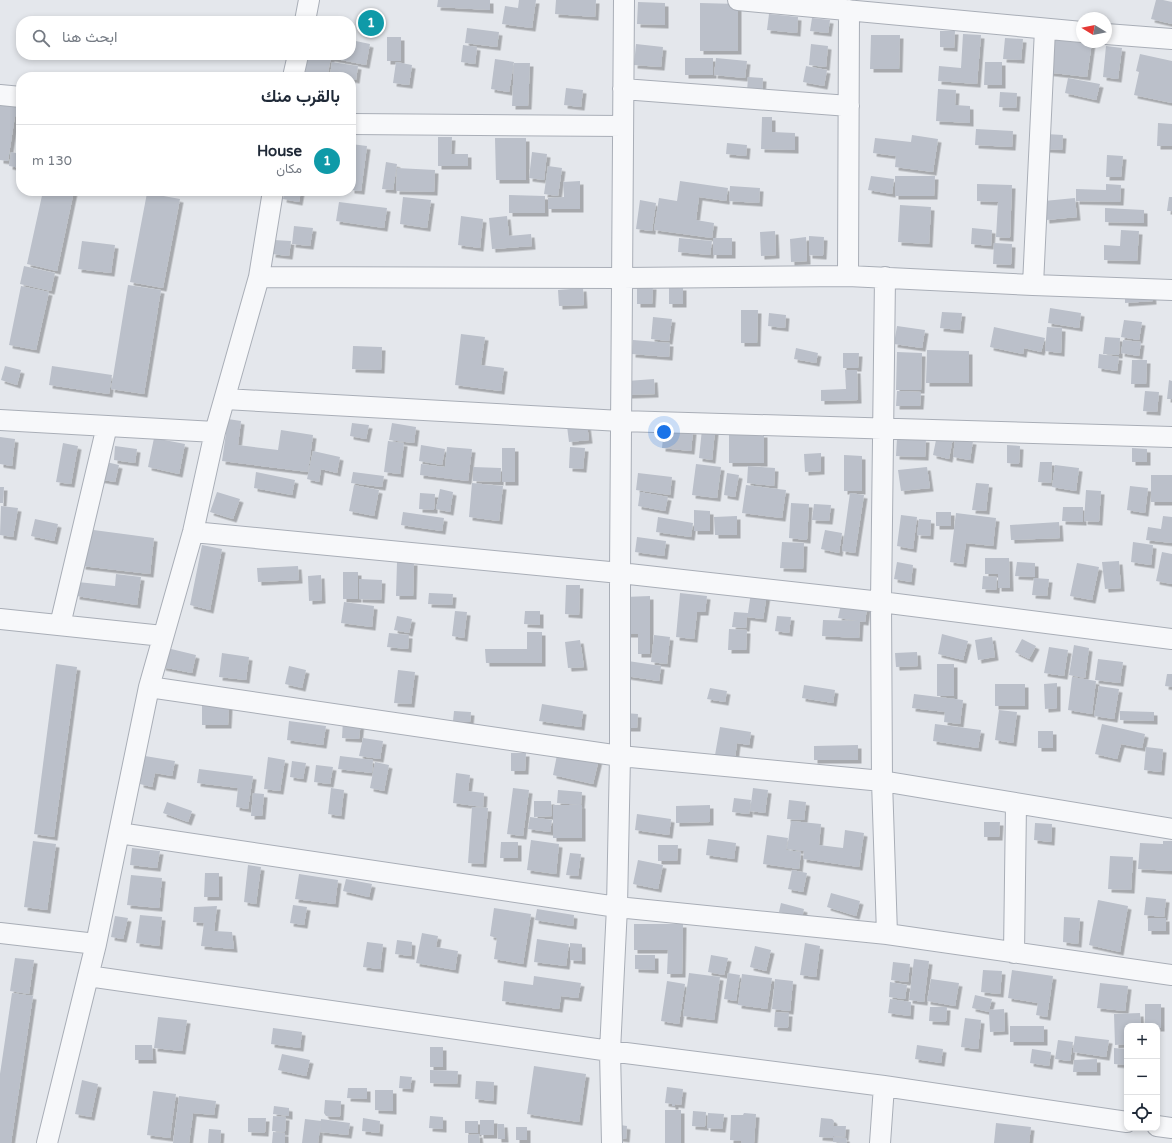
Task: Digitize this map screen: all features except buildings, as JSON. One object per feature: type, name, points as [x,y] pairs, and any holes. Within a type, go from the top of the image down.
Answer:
[{"type":"street","points":[[305,16],[309,0]]},
{"type":"street","points":[[612,1143],[610,1052],[617,907],[620,756],[624,0]]},
{"type":"street","points":[[738,0],[1076,32]]},
{"type":"street","points":[[848,276],[849,10]]},
{"type":"street","points":[[1033,285],[1045,29]]},
{"type":"street","points":[[1112,34],[1172,39]]},
{"type":"street","points":[[294,72],[297,60]]},
{"type":"street","points":[[624,89],[849,106]]},
{"type":"street","points":[[0,95],[16,97]]},
{"type":"street","points":[[356,124],[623,126]]},
{"type":"street","points":[[47,1143],[96,944],[149,687],[193,532],[215,432],[226,399],[259,276],[272,196]]},
{"type":"street","points":[[259,276],[622,278],[848,276],[1172,290]]},
{"type":"street","points":[[885,277],[881,602],[882,781],[887,934]]},
{"type":"street","points":[[226,399],[621,421],[1172,437]]},
{"type":"street","points":[[0,420],[215,432]]},
{"type":"street","points":[[60,625],[107,426]]},
{"type":"street","points":[[193,532],[620,573],[881,602],[1172,639]]},
{"type":"street","points":[[0,619],[163,636]]},
{"type":"street","points":[[149,687],[620,756],[882,781],[1172,829]]},
{"type":"street","points":[[1014,952],[1016,804]]},
{"type":"street","points":[[119,833],[617,907],[887,934],[1172,975]]},
{"type":"street","points":[[0,933],[96,944]]},
{"type":"street","points":[[88,976],[610,1052],[884,1086],[1124,1122]]},
{"type":"street","points":[[880,1143],[884,1086]]},
{"type":"street","points":[[1160,1126],[1172,1128]]},
{"type":"place","name":"House","points":[[371,23]]}]
